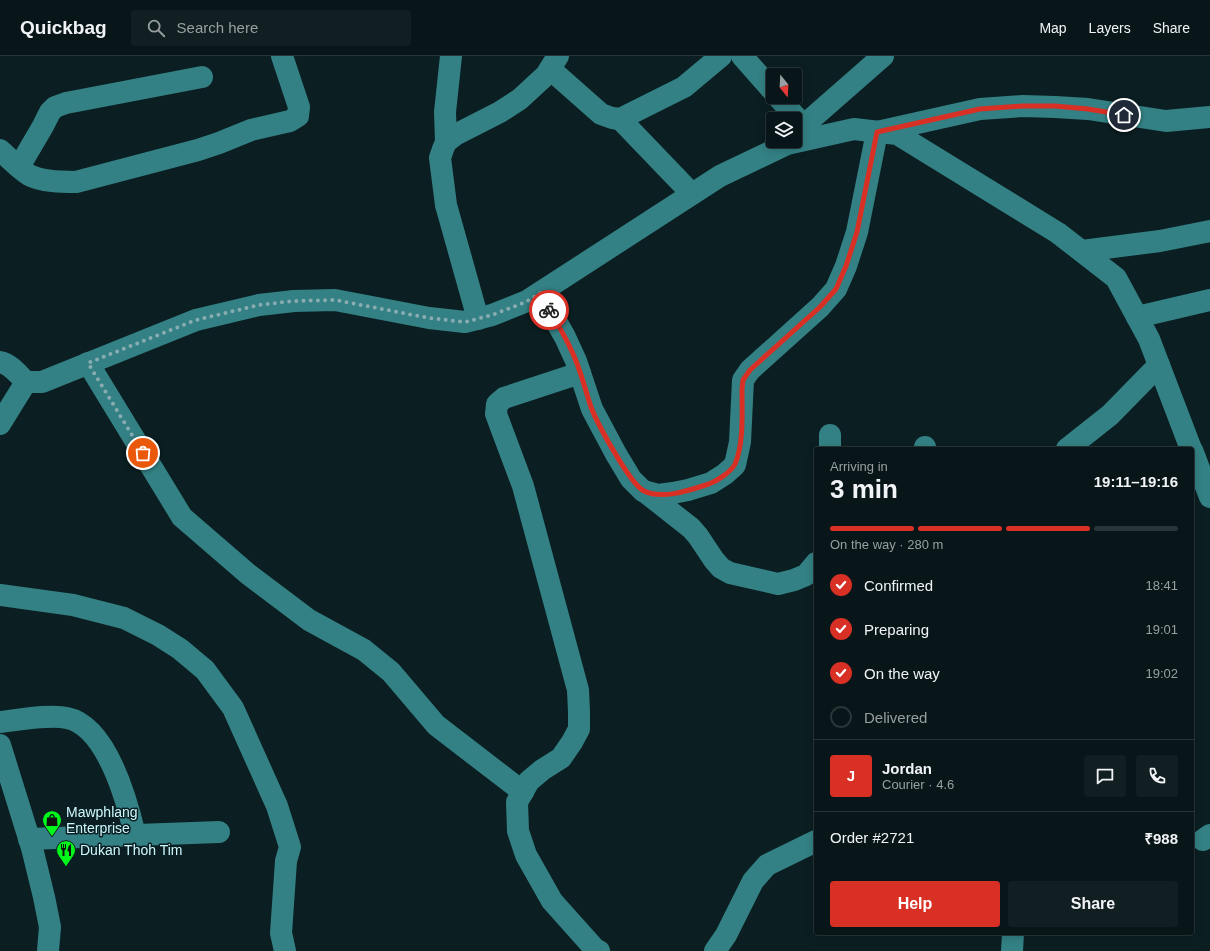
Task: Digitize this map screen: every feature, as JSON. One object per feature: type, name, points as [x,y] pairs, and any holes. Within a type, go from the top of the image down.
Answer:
[{"type":"street","points":[[0,150],[31,176],[56,182],[76,182],[198,150],[252,130],[290,121],[298,116],[299,107],[282,56]]},
{"type":"street","points":[[451,56],[445,112],[446,142],[440,158],[446,205],[478,318]]},
{"type":"street","points":[[446,142],[455,135],[500,112],[520,98],[546,74],[554,62],[601,114],[620,119],[684,87],[721,56]]},
{"type":"street","points":[[742,56],[766,83]]},
{"type":"street","points":[[802,130],[882,56]]},
{"type":"street","points":[[19,167],[50,112],[55,107],[66,103],[202,77]]},
{"type":"street","points":[[877,132],[980,109],[1023,106],[1055,106],[1088,109],[1166,122],[1210,117]]},
{"type":"street","points":[[620,119],[692,194]]},
{"type":"street","points":[[802,136],[854,129],[897,134],[1058,233],[1116,278],[1149,338],[1191,447]]},
{"type":"street","points":[[643,491],[658,495],[673,494],[688,490],[711,483],[725,474],[734,465],[740,442],[743,380],[750,370],[820,307],[836,289],[846,266],[857,232],[877,132]]},
{"type":"street","points":[[0,362],[13,369],[26,382],[42,382],[196,320],[259,305],[294,301],[335,300],[429,318],[465,322],[492,315],[526,302],[720,176],[773,148]]},
{"type":"street","points":[[1082,251],[1160,241],[1210,230]]},
{"type":"street","points":[[540,293],[565,337],[576,361],[592,409],[631,479],[643,491],[691,528],[714,560],[721,568],[730,573],[778,584],[806,575],[814,566]]},
{"type":"street","points":[[1137,317],[1210,300]]},
{"type":"street","points":[[88,363],[182,517],[248,574],[309,620],[364,650],[391,672],[436,725],[523,792]]},
{"type":"street","points":[[1070,447],[1110,415],[1159,365]]},
{"type":"street","points":[[580,373],[504,398],[498,404],[496,414],[523,486],[578,690],[579,729],[561,758],[542,770],[529,781],[517,802],[518,831],[526,855],[552,901],[595,949],[599,951]]},
{"type":"street","points":[[0,424],[26,382]]},
{"type":"street","points":[[1194,454],[1208,485]]},
{"type":"street","points":[[0,595],[73,605],[124,618],[174,645],[205,670],[233,708],[277,806],[290,847],[286,861],[282,933],[285,951]]},
{"type":"street","points":[[0,722],[47,717],[66,717],[79,722],[92,733],[105,751],[126,801],[135,835]]},
{"type":"street","points":[[0,745],[29,839],[50,927],[48,951]]},
{"type":"street","points":[[29,839],[219,832]]},
{"type":"street","points":[[715,951],[726,935],[753,881],[768,865],[814,842]]},
{"type":"street","points":[[1012,951],[1013,935]]},
{"type":"way so far","points":[[143,453],[88,363],[196,320],[259,305],[294,301],[335,300],[429,318],[465,322],[492,315],[526,302],[540,293],[549,310]]},
{"type":"place","name":"Mawphlang Enterprise","points":[[52,837]]},
{"type":"place","name":"Dukan Thoh Tim","points":[[66,867]]},
{"type":"route","points":[[549,310],[565,337],[576,361],[592,409],[631,479],[643,491],[658,495],[673,494],[711,483],[725,474],[734,465],[740,442],[743,380],[761,359],[820,307],[836,289],[846,266],[857,232],[877,132],[980,109],[1023,106],[1055,106],[1088,109],[1124,115]]}]
